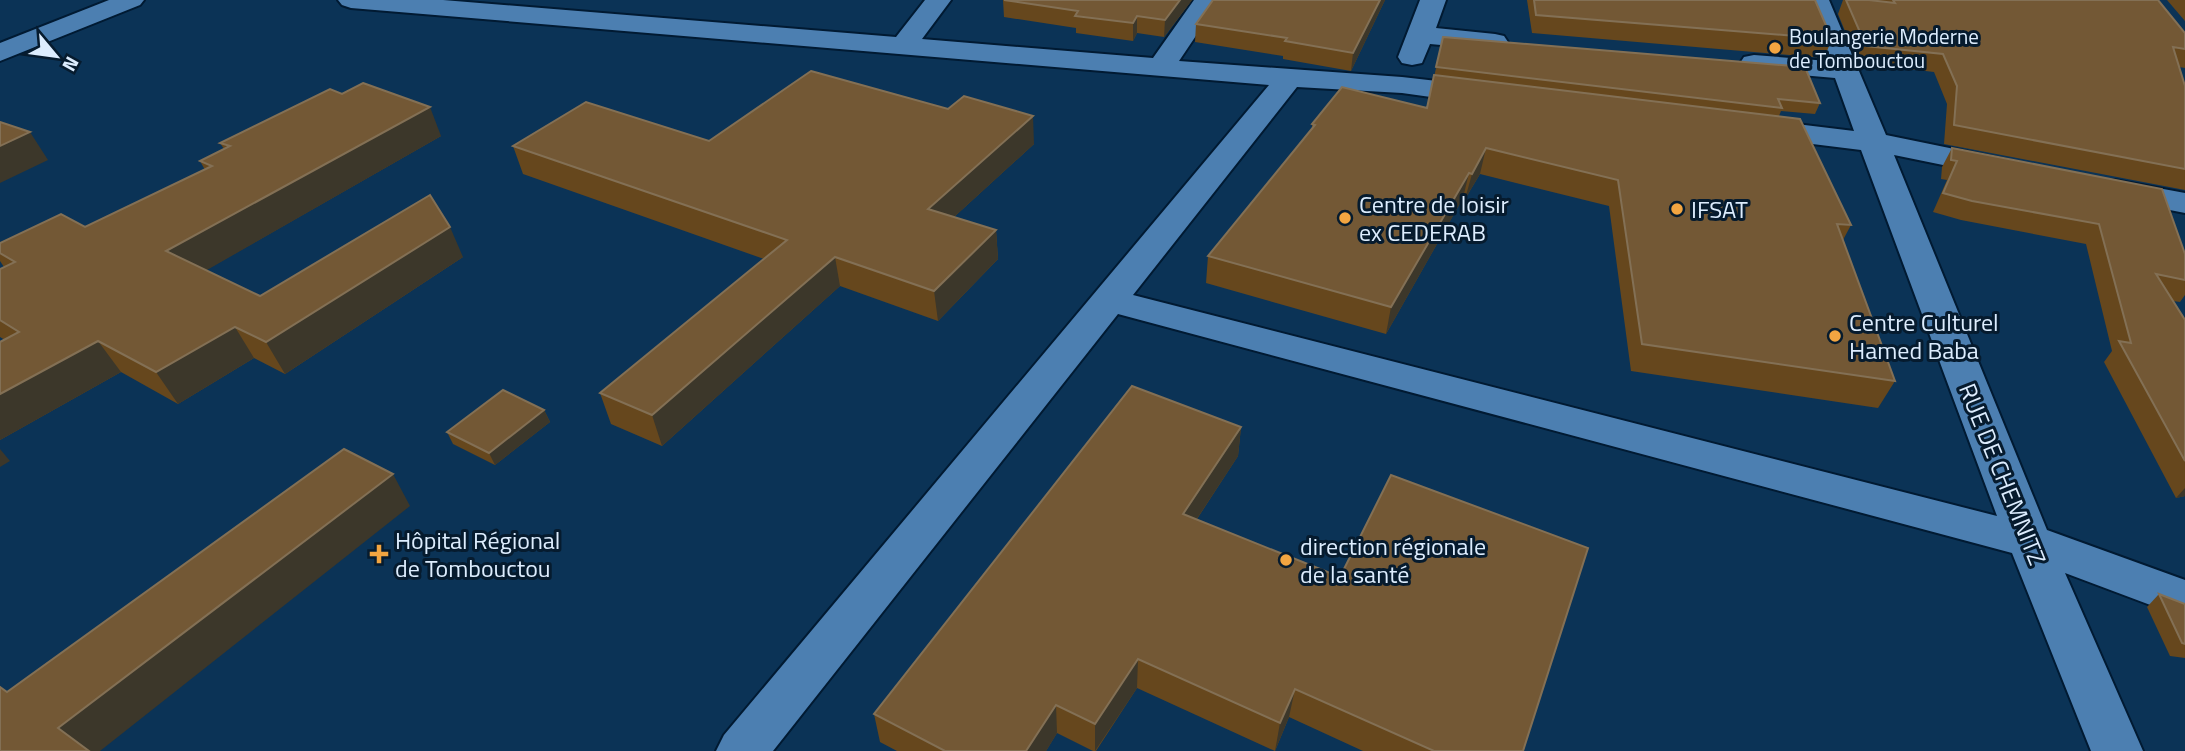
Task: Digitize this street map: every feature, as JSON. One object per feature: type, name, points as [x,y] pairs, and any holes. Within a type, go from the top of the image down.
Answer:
[{"type":"street","points":[[0,53],[131,0]]},
{"type":"street","points":[[351,0],[1160,68],[1402,85],[1513,99]]},
{"type":"street","points":[[903,46],[938,0]]},
{"type":"street","points":[[1160,68],[1207,0]]},
{"type":"street","points":[[1402,85],[1433,0]]},
{"type":"street","name":"RUE DE CHEMNITZ","points":[[1816,0],[2029,541],[2117,751]]},
{"type":"street","points":[[1420,35],[1516,43]]},
{"type":"street","points":[[1722,60],[1846,71]]},
{"type":"street","points":[[742,751],[1289,78]]},
{"type":"street","points":[[1735,125],[1874,142],[2023,172]]},
{"type":"street","points":[[2090,185],[2185,204]]},
{"type":"street","points":[[1109,300],[2029,541],[2185,599]]},
{"type":"building","points":[[1004,0],[1180,0],[1165,20],[1137,16],[1133,23],[1075,16],[1078,11]]},
{"type":"building","points":[[1213,0],[1380,0],[1353,53],[1285,41],[1287,38],[1196,24]]},
{"type":"building","points":[[1534,0],[1815,0],[1832,39],[1536,15]]},
{"type":"building","points":[[1846,0],[1895,3],[1893,0],[2158,0],[2185,33],[2185,49],[2173,47],[2185,86],[2185,169],[1954,125],[1957,86],[1943,54],[1866,46]]},
{"type":"building","points":[[1443,37],[1805,67],[1820,103],[1778,99],[1782,108],[1436,67]]},
{"type":"building","points":[[811,71],[948,109],[964,96],[1033,116],[928,209],[996,230],[934,291],[835,257],[652,415],[600,393],[787,240],[513,146],[586,102],[709,141]]},
{"type":"building","points":[[1434,75],[1800,119],[1851,225],[1837,224],[1895,381],[1642,344],[1618,180],[1486,148],[1391,307],[1208,256],[1315,125],[1312,124],[1342,87],[1427,108]]},
{"type":"building","points":[[363,83],[430,107],[166,251],[260,296],[430,195],[450,227],[266,342],[235,327],[156,372],[98,341],[0,394],[0,342],[19,332],[0,320],[0,269],[15,262],[0,253],[0,243],[61,214],[85,227],[212,166],[200,161],[230,146],[220,143],[330,89],[342,94]]},
{"type":"building","points":[[0,122],[30,132],[0,146]]},
{"type":"building","points":[[1952,148],[2162,189],[2185,254],[2185,280],[2156,274],[2185,320],[2185,461],[2119,341],[2131,343],[2099,224],[1972,201],[1943,193],[1957,161],[1951,160]]},
{"type":"building","points":[[1132,386],[1241,427],[1183,514],[1340,577],[1391,475],[1588,548],[1523,751],[1434,751],[1295,689],[1280,723],[1138,659],[1095,724],[1056,705],[1026,751],[945,751],[874,714]]},
{"type":"building","points":[[503,390],[544,410],[489,453],[447,432]]},
{"type":"building","points":[[344,449],[393,474],[58,728],[89,751],[0,751],[0,687],[7,692]]},
{"type":"building","points":[[2159,594],[2185,604],[2185,644],[2182,643]]},
{"type":"place","name":"Boulangerie Moderne de Tombouctou","points":[[1775,48]]},
{"type":"place","name":"IFSAT","points":[[1677,209]]},
{"type":"place","name":"Centre de loisir ex CEDERAB","points":[[1345,218]]},
{"type":"place","name":"Centre Culturel Hamed Baba","points":[[1835,336]]},
{"type":"place","name":"Hôpital Régional de Tombouctou","points":[[379,554]]},
{"type":"place","name":"direction régionale de la santé","points":[[1286,560]]}]
